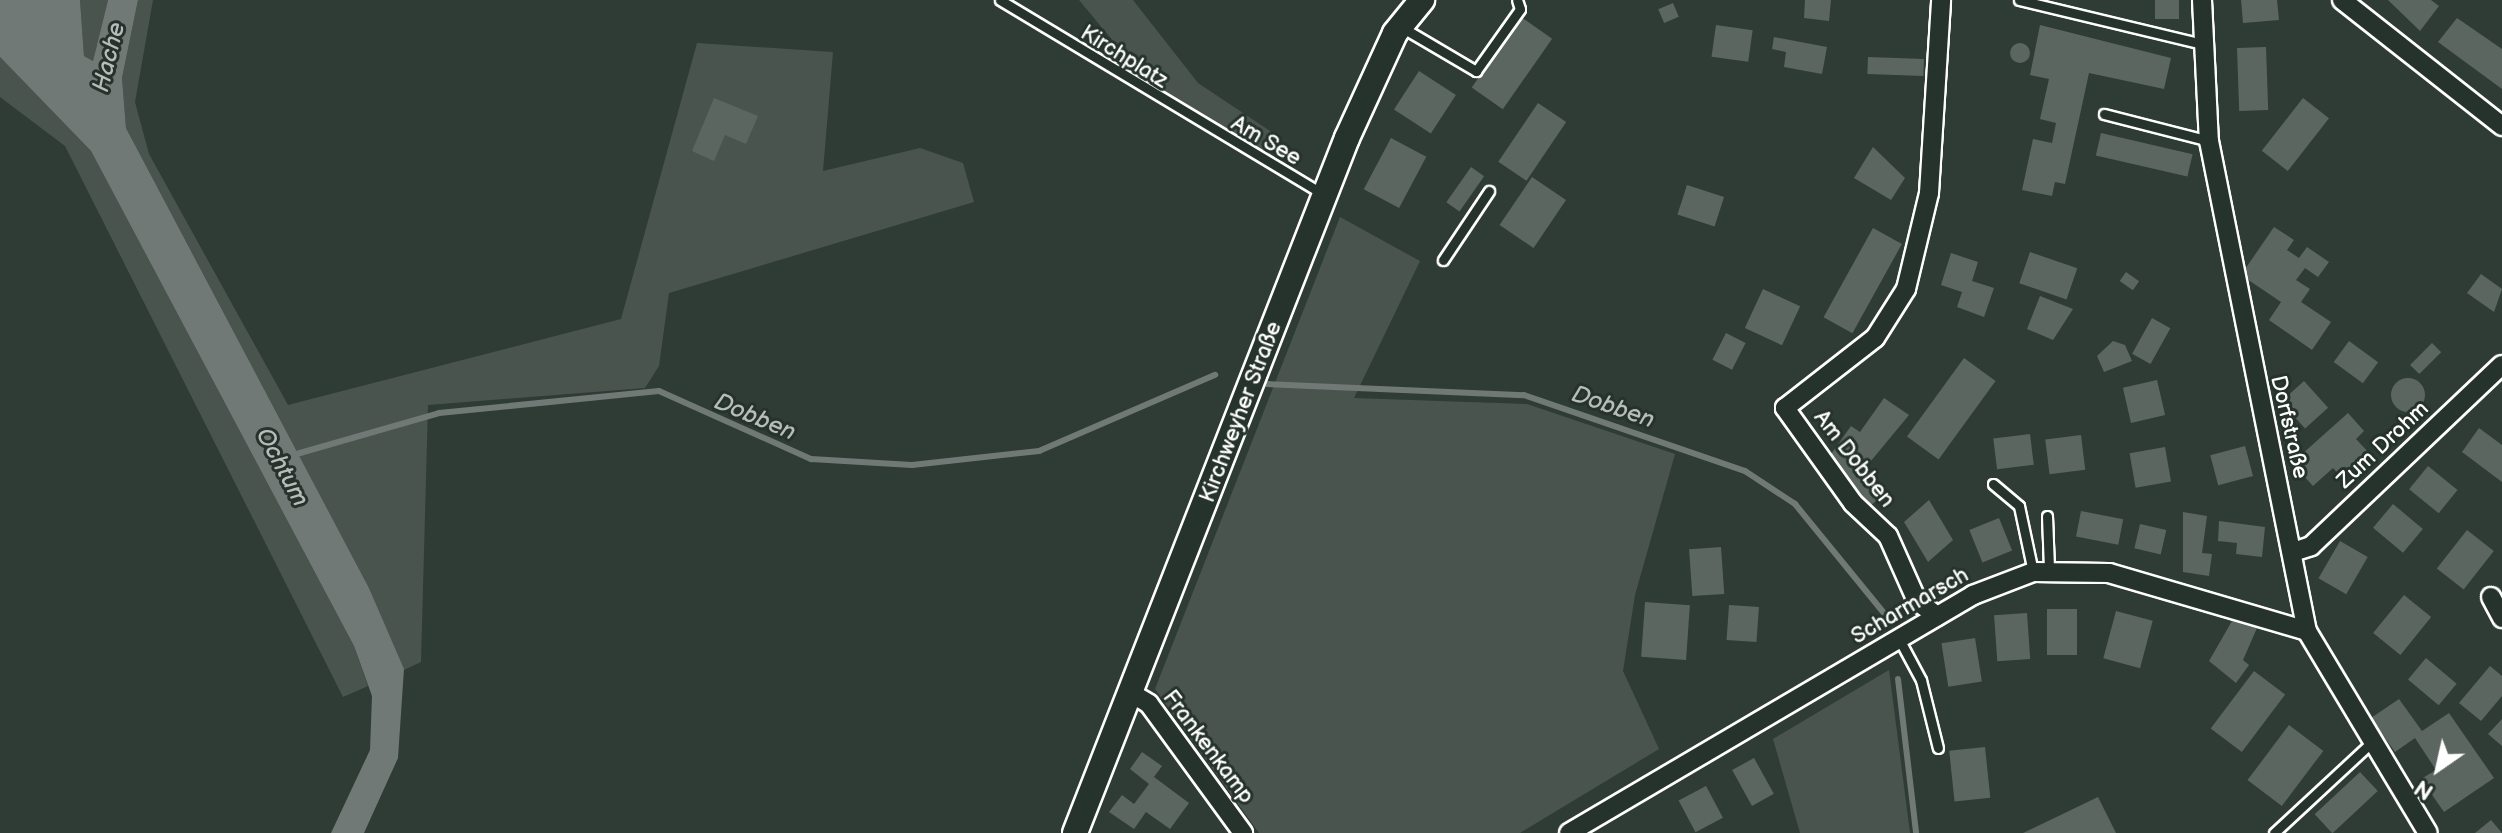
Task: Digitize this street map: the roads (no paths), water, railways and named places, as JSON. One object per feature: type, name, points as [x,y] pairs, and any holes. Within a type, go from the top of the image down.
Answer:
[{"type":"main road","name":"Kirchweyher Straße","points":[[1075,833],[1326,195],[1400,26],[1422,0]]},
{"type":"street","name":"Am Dobben","points":[[1937,616],[1917,601],[1888,536],[1853,503],[1785,408],[1875,338],[1906,289],[1929,193],[1941,0]]},
{"type":"street","name":"Dorfstraße","points":[[2202,0],[2209,141],[2307,631],[2428,833]]},
{"type":"street","points":[[2342,0],[2502,126]]},
{"type":"street","name":"Zum Drohm","points":[[2293,552],[2311,546],[2499,373]]},
{"type":"street","name":"Scharmarsch","points":[[1569,833],[1937,616],[2041,570],[2109,573],[2307,631]]},
{"type":"street","points":[[2491,597],[2502,618]]},
{"type":"street","name":"Frankenkamp","points":[[1131,693],[1149,704],[1243,833]]},
{"type":"lane","name":"Kirchplatz","points":[[1000,0],[1189,118]]},
{"type":"lane","points":[[1400,26],[1476,71],[1520,9],[1517,0]]},
{"type":"lane","points":[[2019,0],[2202,44]]},
{"type":"lane","points":[[2104,114],[2209,141]]},
{"type":"lane","name":"Am See","points":[[1189,118],[1326,195]]},
{"type":"lane","points":[[1443,260],[1489,191]]},
{"type":"lane","points":[[1993,484],[2019,506],[2041,570]]},
{"type":"lane","points":[[2041,570],[2047,516]]},
{"type":"lane","points":[[1899,639],[1921,680],[1938,748]]},
{"type":"lane","points":[[2274,833],[2372,742]]},
{"type":"water","points":[[0,0],[80,0],[84,56],[93,61],[108,0],[138,0],[122,78],[126,128],[369,588],[404,669],[398,758],[364,833],[331,833],[370,750],[372,696],[354,646],[91,151],[0,57]]},
{"type":"waterway","name":"Dobben","points":[[293,455],[439,413],[659,391],[811,459],[912,465],[1039,451],[1215,375]]},
{"type":"waterway","name":"Dobben","points":[[1267,384],[1524,395],[1745,471],[1795,504],[1884,613]]},
{"type":"waterway","name":"Dobben","points":[[1898,679],[1916,832]]},
{"type":"water label","name":"Hache","points":[[109,57]]},
{"type":"water label","name":"Ochtum","points":[[282,467]]}]
